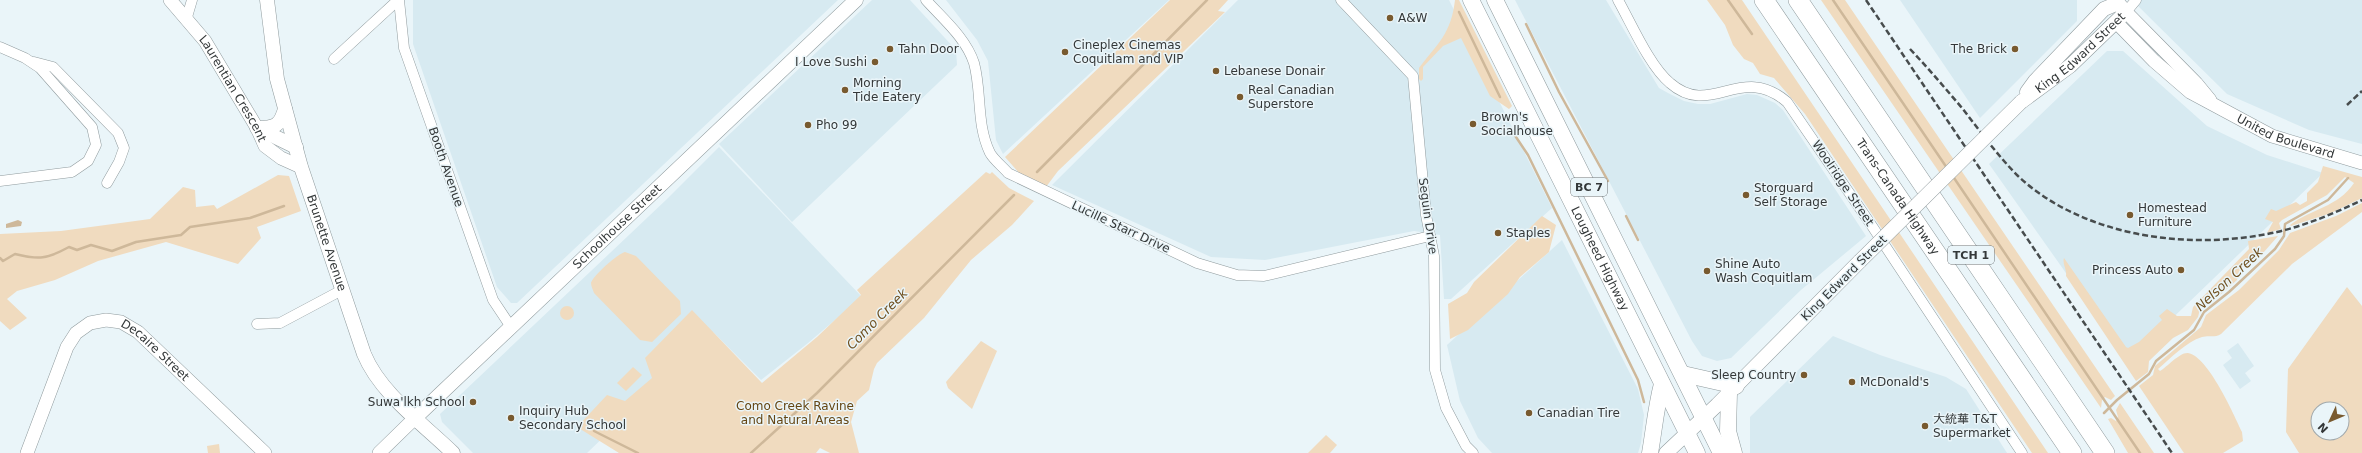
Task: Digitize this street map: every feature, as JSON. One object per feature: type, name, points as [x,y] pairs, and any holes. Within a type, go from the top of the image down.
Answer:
[{"type":"highway","name":"Trans-Canada Highway","points":[[1764,0],[2072,453]]},
{"type":"highway","name":"TCH 1","points":[[1798,0],[2105,453]]},
{"type":"main road","name":"Brunette Avenue","points":[[266,0],[277,79],[301,167],[364,354],[372,371],[384,387],[453,453]]},
{"type":"main road","name":"Schoolhouse Street","points":[[416,418],[856,0]]},
{"type":"main road","name":"Lougheed Highway","points":[[1471,0],[1697,453]]},
{"type":"main road","name":"Lougheed Highway","points":[[1495,0],[1683,374],[1721,453]]},
{"type":"main road","name":"King Edward Street","points":[[1666,453],[1732,390],[2021,102],[2070,66],[2116,22],[2120,4],[2100,5],[2035,81],[2021,102]]},
{"type":"main road","name":"United Boulevard","points":[[2100,5],[2116,22]]},
{"type":"main road","points":[[257,128],[271,128],[276,126],[285,109]]},
{"type":"main road","points":[[257,128],[296,146]]},
{"type":"main road","points":[[1683,374],[1732,390],[1728,430],[1734,453]]},
{"type":"main road","points":[[1650,453],[1655,427],[1655,410],[1662,384]]},
{"type":"street","name":"Laurentian Crescent","points":[[170,0],[205,40],[266,146],[281,158],[301,167]]},
{"type":"street","points":[[187,18],[192,0]]},
{"type":"street","points":[[334,59],[398,0]]},
{"type":"street","name":"Booth Avenue","points":[[398,0],[404,48],[493,300],[511,327]]},
{"type":"street","name":"Lucille Starr Drive","points":[[926,0],[954,30],[969,52],[976,74],[982,130],[991,154],[1008,173],[1147,241],[1197,263],[1237,275],[1264,276],[1430,236]]},
{"type":"street","name":"Seguin Drive","points":[[1341,0],[1413,76],[1426,215],[1434,256],[1435,370],[1446,408],[1466,446],[1473,453]]},
{"type":"street","name":"Woolridge Street","points":[[1618,0],[1658,70],[1674,87],[1686,93],[1704,96],[1715,95],[1742,86],[1755,86],[1772,91],[1787,102],[1872,226],[2022,453]]},
{"type":"street","name":"King Edward Street","points":[[2120,4],[2136,0]]},
{"type":"street","name":"United Boulevard","points":[[2120,4],[2196,82],[2212,103]]},
{"type":"street","name":"United Boulevard","points":[[2116,22],[2175,81],[2190,92],[2212,103],[2242,122],[2272,136],[2362,163]]},
{"type":"street","points":[[0,47],[32,62],[53,67],[118,133],[124,148],[119,162],[108,183]]},
{"type":"street","points":[[0,182],[72,172],[88,161],[95,151],[96,138],[92,127],[40,68],[32,62]]},
{"type":"street","points":[[257,324],[280,323],[342,290]]},
{"type":"street","name":"Decaire Street","points":[[27,453],[71,339],[88,324],[106,320],[121,322],[138,332],[265,453]]},
{"type":"street","name":"Schoolhouse Street","points":[[379,453],[416,418]]},
{"type":"shaded area","points":[[413,0],[838,0],[517,303],[511,303],[497,287],[413,44]]},
{"type":"shaded area","points":[[872,0],[910,0],[956,50],[957,65],[792,222],[719,144]]},
{"type":"shaded area","points":[[946,0],[1169,0],[1003,154],[996,140],[988,61],[977,40]]},
{"type":"shaded area","points":[[1238,0],[1449,0],[1552,208],[1451,299],[1444,299],[1440,235],[1414,231],[1265,260],[1211,257],[1052,185]]},
{"type":"shaded area","points":[[1515,0],[1606,0],[1659,88],[1684,101],[1698,104],[1710,104],[1747,94],[1757,95],[1775,103],[1783,110],[1866,236],[1801,290],[1731,358],[1717,361],[1702,356],[1692,341]]},
{"type":"shaded area","points":[[1900,0],[2077,0],[2077,21],[1980,118]]},
{"type":"shaded area","points":[[2132,0],[2362,0],[2362,144],[2309,130],[2227,94]]},
{"type":"shaded area","points":[[2107,51],[2123,51],[2207,126],[2267,155],[2323,173],[2128,361],[1989,164]]},
{"type":"shaded area","points":[[719,147],[862,297],[808,343],[761,380],[713,332],[587,453],[473,453],[442,422],[440,414],[667,199]]},
{"type":"shaded area","points":[[18,220],[22,222],[21,226],[6,228],[6,224]]},
{"type":"shaded area","points":[[1562,240],[1638,389],[1644,415],[1641,443],[1638,453],[1492,453],[1478,438],[1460,401],[1447,345]]},
{"type":"shaded area","points":[[1833,336],[1880,355],[1946,377],[1966,389],[2007,453],[1750,453],[1750,417]]},
{"type":"shaded area","points":[[2238,343],[2254,366],[2245,373],[2251,381],[2240,389],[2223,365],[2232,358],[2227,351]]},
{"type":"green space","points":[[1170,0],[1228,0],[1218,11],[1225,12],[1058,171],[1046,187],[1021,175],[1005,157]]},
{"type":"green space","points":[[1455,0],[1459,0],[1512,106],[1509,109],[1490,96],[1461,38],[1443,46],[1423,67],[1423,79],[1421,81],[1419,79],[1419,68],[1447,30]]},
{"type":"green space","points":[[1707,0],[1742,0],[2048,453],[2032,453],[1805,114],[1774,78],[1760,74],[1753,63],[1744,59],[1733,45],[1725,25]]},
{"type":"green space","points":[[1821,0],[1845,0],[2115,396],[2111,400],[2105,397],[2102,400],[2101,408]]},
{"type":"green space","points":[[2323,166],[2362,177],[2362,198],[2331,213],[2291,226],[2290,225],[2332,203],[2348,191],[2354,183],[2345,177],[2327,195],[2282,220],[2279,223],[2281,229],[2267,233],[2273,222],[2265,219],[2271,209],[2276,211],[2296,202],[2300,205],[2307,201],[2307,193],[2318,182]]},
{"type":"green space","name":"Como Creek Ravine and Natural Areas","points":[[986,172],[990,174],[992,172],[1009,188],[1034,201],[1012,225],[971,260],[924,318],[877,363],[869,390],[857,401],[851,422],[859,453],[830,453],[820,448],[816,453],[619,453],[577,427],[607,395],[625,401],[652,378],[645,358],[692,310],[762,383],[817,337],[861,295],[857,290]]},
{"type":"green space","points":[[278,175],[289,176],[301,211],[257,227],[261,238],[238,264],[166,242],[98,261],[55,280],[17,291],[7,299],[27,318],[10,330],[0,321],[0,234],[61,231],[150,219],[183,187],[195,190],[196,207],[214,205],[217,209]]},
{"type":"green space","points":[[2362,203],[2362,212],[2292,264],[2221,334],[2196,339],[2158,369],[2160,371],[2177,357],[2185,353],[2196,357],[2204,364],[2220,387],[2242,432],[2243,441],[2223,453],[2184,453],[2139,386],[2153,375],[2155,366],[2201,327],[2206,315],[2239,290],[2279,250],[2290,233],[2336,216]]},
{"type":"green space","points":[[1542,216],[1556,225],[1549,252],[1520,277],[1508,294],[1468,330],[1450,339],[1448,304],[1467,293],[1474,282]]},
{"type":"green space","points":[[2278,236],[2256,261],[2248,262],[2239,272],[2237,280],[2212,302],[2200,309],[2198,317],[2188,330],[2173,338],[2149,361],[2148,372],[2136,381],[2066,276],[2064,258],[2128,348],[2139,342],[2162,320],[2159,316],[2167,309],[2177,316],[2191,316],[2193,307],[2249,249],[2248,241]]},
{"type":"green space","points":[[625,252],[636,256],[680,301],[681,314],[652,342],[640,340],[594,293],[592,287],[591,283],[601,271],[611,261]]},
{"type":"green space","points":[[2347,287],[2362,306],[2362,453],[2299,453],[2286,432],[2288,369]]},
{"type":"green space","points":[[567,306],[572,308],[574,313],[572,318],[567,320],[562,318],[560,313],[562,308]]},
{"type":"green space","points":[[981,341],[997,351],[972,409],[948,388],[946,382]]},
{"type":"green space","points":[[633,367],[642,375],[626,391],[617,383]]},
{"type":"green space","points":[[2120,403],[2154,453],[2128,453],[2108,419],[2111,418],[2116,421],[2118,417],[2116,410]]},
{"type":"green space","points":[[1326,435],[1337,445],[1330,453],[1308,453]]},
{"type":"green space","points":[[219,444],[220,453],[208,453],[207,446]]},
{"type":"waterway","name":"Como Creek","points":[[1037,172],[1207,0]]},
{"type":"waterway","points":[[1728,0],[1752,34]]},
{"type":"waterway","points":[[1833,0],[1947,168]]},
{"type":"waterway","points":[[1459,12],[1500,97]]},
{"type":"waterway","points":[[1526,24],[1559,92],[1608,181]]},
{"type":"waterway","points":[[1512,131],[1528,155],[1638,380],[1644,402]]},
{"type":"waterway","points":[[1952,175],[2140,453]]},
{"type":"waterway","name":"Nelson Creek","points":[[2104,413],[2117,400],[2149,374],[2156,361],[2194,330],[2204,312],[2229,292],[2275,249],[2284,236],[2285,224],[2328,200],[2348,178]]},
{"type":"waterway","name":"Como Creek","points":[[751,453],[817,393],[1014,195]]},
{"type":"waterway","points":[[0,258],[3,261],[15,254],[37,258],[55,254],[69,247],[77,250],[91,245],[112,251],[136,242],[181,235],[190,227],[250,218],[284,206]]},
{"type":"waterway","points":[[1626,216],[1638,240]]},
{"type":"waterway","name":"Como Creek","points":[[594,431],[638,453]]},
{"type":"railway","points":[[1866,0],[2172,453]]},
{"type":"railway","points":[[1910,49],[1962,108],[2018,176],[2045,197],[2074,214],[2107,226],[2140,234],[2175,239],[2210,240],[2244,238],[2299,226],[2362,200]]},
{"type":"railway","points":[[2347,105],[2362,91]]},
{"type":"place","name":"A&W","points":[[1390,18]]},
{"type":"place","name":"Tahn Door","points":[[890,49]]},
{"type":"place","name":"The Brick","points":[[2015,49]]},
{"type":"place","name":"Cineplex Cinemas Coquitlam and VIP","points":[[1065,52]]},
{"type":"place","name":"I Love Sushi","points":[[875,62]]},
{"type":"place","name":"Lebanese Donair","points":[[1216,71]]},
{"type":"place","name":"Morning Tide Eatery","points":[[845,90]]},
{"type":"place","name":"Real Canadian Superstore","points":[[1240,97]]},
{"type":"place","name":"Brown's Socialhouse","points":[[1473,124]]},
{"type":"place","name":"Pho 99","points":[[808,125]]},
{"type":"place","name":"Storguard Self Storage","points":[[1746,195]]},
{"type":"place","name":"Homestead Furniture","points":[[2130,215]]},
{"type":"place","name":"Staples","points":[[1498,233]]},
{"type":"place","name":"Princess Auto","points":[[2181,270]]},
{"type":"place","name":"Shine Auto Wash Coquitlam","points":[[1707,271]]},
{"type":"place","name":"Sleep Country","points":[[1804,375]]},
{"type":"place","name":"McDonald's","points":[[1852,382]]},
{"type":"place","name":"Suwa'lkh School","points":[[473,402]]},
{"type":"place","name":"Canadian Tire","points":[[1529,413]]},
{"type":"place","name":"Inquiry Hub Secondary School","points":[[511,418]]},
{"type":"place","name":"大統華 T&T Supermarket","points":[[1925,426]]}]
